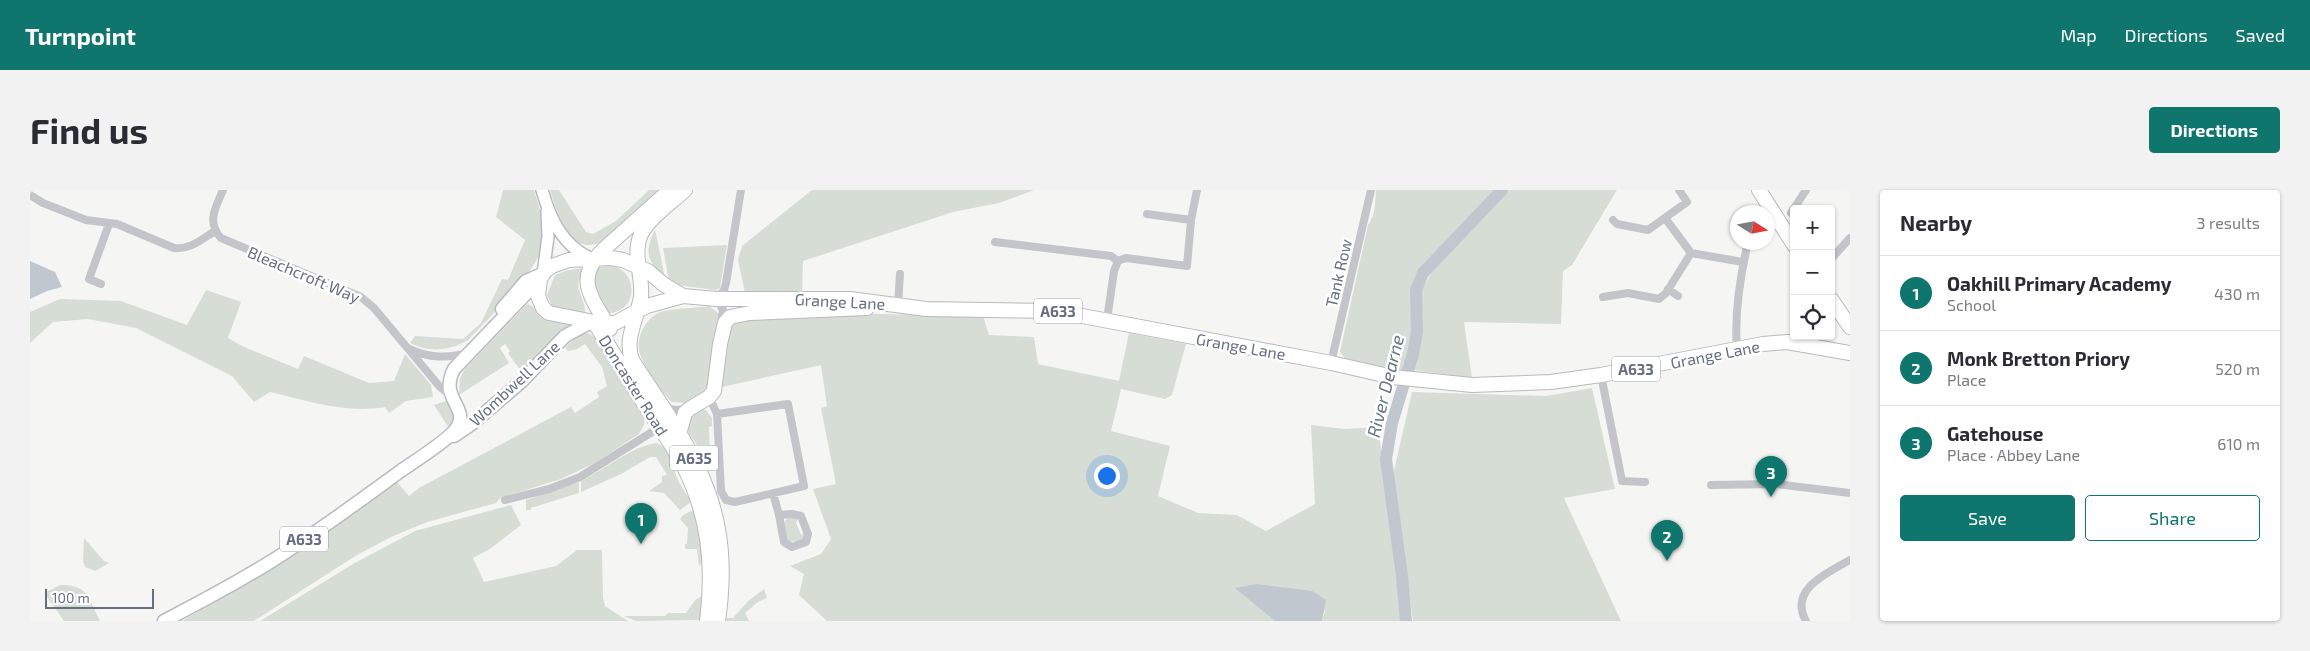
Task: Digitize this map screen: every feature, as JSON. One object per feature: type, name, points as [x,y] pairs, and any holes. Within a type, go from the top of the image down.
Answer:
[{"type":"highway","points":[[656,410],[597,322],[587,286],[592,258],[670,190]]},
{"type":"highway","name":"A635","points":[[638,310],[641,290],[638,246],[644,230],[685,190]]},
{"type":"highway","points":[[1759,190],[1790,239]]},
{"type":"highway","points":[[638,268],[623,260],[611,258],[560,262],[541,277],[538,296],[547,312],[554,315],[597,322],[622,320],[638,310]]},
{"type":"highway","name":"Grange Lane","points":[[638,268],[648,271],[662,284],[683,296],[716,299],[850,299],[926,309],[1056,311],[1331,363],[1393,377],[1472,385],[1551,382],[1787,342],[1850,353]]},
{"type":"highway","name":"A633","points":[[638,310],[655,303],[683,296]]},
{"type":"highway","name":"A633","points":[[709,397],[714,391],[720,344],[726,322],[734,316],[768,312],[878,308],[898,305]]},
{"type":"highway","points":[[1835,305],[1850,327]]},
{"type":"highway","name":"Doncaster Road","points":[[638,310],[630,339],[630,352],[653,392],[660,428],[688,475],[698,498],[705,524],[711,562],[707,621]]},
{"type":"highway","points":[[653,392],[663,421],[660,428]]},
{"type":"highway","points":[[679,434],[682,418],[688,409],[709,397]]},
{"type":"highway","name":"Doncaster Road","points":[[656,410],[679,434],[697,463],[715,512],[722,560],[718,621]]},
{"type":"main road","points":[[450,395],[449,383],[452,374],[541,277],[548,237],[547,208],[542,190]]},
{"type":"main road","points":[[547,208],[567,243],[592,258]]},
{"type":"main road","name":"Wombwell Lane","points":[[164,621],[269,563],[437,446],[470,426],[528,375],[565,336],[597,322]]},
{"type":"main road","name":"Bleachcroft Way","points":[[450,395],[458,407]]},
{"type":"main road","points":[[458,407],[471,414],[489,408]]},
{"type":"main road","name":"Wombwell Lane","points":[[437,446],[458,426],[460,417],[458,407]]},
{"type":"street","points":[[30,195],[43,203],[86,220],[117,224],[181,249],[190,247],[214,231],[212,216],[223,190]]},
{"type":"street","points":[[720,344],[723,310],[716,299],[724,290],[726,283],[741,190]]},
{"type":"street","points":[[994,242],[1111,256],[1118,260],[1126,258],[1187,266],[1191,220],[1197,190]]},
{"type":"street","name":"Tank Row","points":[[1331,363],[1371,190]]},
{"type":"street","points":[[1613,220],[1617,224],[1648,230],[1690,200],[1679,190]]},
{"type":"street","points":[[1796,205],[1806,190]]},
{"type":"street","points":[[1147,214],[1191,220]]},
{"type":"street","points":[[1665,218],[1691,253],[1743,262]]},
{"type":"street","points":[[101,284],[89,279],[109,224]]},
{"type":"street","name":"Bleachcroft Way","points":[[214,231],[221,238],[361,297],[374,308],[415,359],[440,387],[450,395]]},
{"type":"street","points":[[1835,255],[1850,238]]},
{"type":"street","points":[[1737,349],[1735,327],[1746,250]]},
{"type":"street","points":[[1603,297],[1628,293],[1659,299],[1668,289],[1691,253]]},
{"type":"street","points":[[1107,320],[1114,271],[1118,260]]},
{"type":"street","points":[[898,305],[900,274]]},
{"type":"street","points":[[1668,289],[1678,296]]},
{"type":"street","points":[[408,348],[424,354],[445,356],[473,349]]},
{"type":"street","points":[[1601,375],[1622,481],[1645,482]]},
{"type":"street","points":[[709,397],[717,414],[721,491],[726,500],[735,502],[804,486],[788,404],[717,414]]},
{"type":"street","points":[[656,410],[688,409]]},
{"type":"street","points":[[505,500],[549,489],[580,477],[660,428]]},
{"type":"street","points":[[1711,485],[1776,484],[1850,493]]},
{"type":"street","points":[[773,493],[784,542],[792,547],[806,542],[808,534],[801,516],[792,514],[779,515]]},
{"type":"street","points":[[1806,621],[1801,610],[1801,603],[1808,587],[1850,560]]},
{"type":"shaded area","points":[[503,190],[534,190],[542,216],[544,236],[539,255],[532,267],[512,294],[468,340],[454,347],[439,349],[425,348],[410,343],[415,336],[463,339],[481,323],[502,279],[508,280],[525,240],[496,217]]},
{"type":"shaded area","points":[[550,190],[559,190],[586,232],[593,234],[616,221],[649,190],[661,190],[612,235],[598,243],[585,245],[573,238],[561,220]]},
{"type":"shaded area","points":[[812,190],[1034,190],[999,203],[953,212],[803,261],[802,296],[745,293],[738,260],[742,246]]},
{"type":"shaded area","points":[[1376,190],[1497,190],[1421,272],[1412,291],[1413,333],[1411,356],[1404,370],[1347,361],[1340,352],[1368,225],[1374,212]]},
{"type":"shaded area","points":[[1509,190],[1617,190],[1572,265],[1563,271],[1561,324],[1464,322],[1472,378],[1413,370],[1422,336],[1420,292],[1434,269]]},
{"type":"shaded area","points":[[655,229],[665,278],[654,266],[649,256],[649,245]]},
{"type":"shaded area","points":[[727,245],[720,288],[716,290],[675,285],[669,281],[663,248]]},
{"type":"shaded area","points":[[30,261],[55,272],[62,287],[47,291],[30,299]]},
{"type":"shaded area","points":[[610,266],[626,274],[632,290],[626,306],[618,311],[608,313],[595,296],[594,268]]},
{"type":"shaded area","points":[[584,268],[579,288],[585,314],[553,308],[547,295],[555,275],[568,270]]},
{"type":"shaded area","points":[[206,290],[241,302],[228,338],[242,346],[298,369],[304,356],[369,383],[394,381],[405,354],[431,385],[433,397],[406,401],[389,413],[385,407],[371,409],[342,408],[270,392],[254,402],[232,376],[136,328],[88,319],[53,322],[30,343],[30,312],[60,299],[121,301],[187,325]]},
{"type":"shaded area","points":[[527,304],[547,320],[575,323],[523,374],[508,353],[510,351],[505,344],[500,348],[509,363],[459,395],[460,378],[465,369]]},
{"type":"shaded area","points":[[710,306],[720,315],[709,369],[709,382],[706,389],[686,403],[672,402],[658,385],[641,356],[639,339],[641,333],[651,318],[660,312]]},
{"type":"shaded area","points":[[830,313],[983,316],[989,335],[1034,337],[1038,364],[1119,381],[1129,333],[1186,344],[1172,395],[1165,399],[1121,389],[1111,431],[1170,446],[1158,496],[1198,513],[1237,515],[1266,531],[1315,504],[1311,425],[1344,429],[1378,427],[1405,621],[1322,621],[1325,611],[1272,616],[1275,621],[827,621],[799,595],[804,574],[790,566],[821,554],[831,539],[813,489],[836,484],[821,408],[827,406],[821,365],[722,387],[727,340],[733,323],[747,318]]},
{"type":"shaded area","points":[[588,333],[600,341],[645,415],[644,425],[639,434],[593,464],[561,479],[500,498],[496,503],[427,522],[391,537],[357,555],[254,621],[182,621],[249,583],[397,482],[409,496],[419,488],[571,407],[575,413],[599,397],[597,392],[607,386],[602,367],[585,344],[577,349],[568,351],[565,348],[578,336]]},
{"type":"shaded area","points":[[1592,388],[1615,489],[1564,498],[1621,621],[1413,621],[1393,475],[1412,392],[1546,396]]},
{"type":"shaded area","points":[[446,401],[455,418],[454,424],[449,428],[434,405]]},
{"type":"shaded area","points":[[701,409],[706,410],[712,418],[712,426],[709,427],[710,453],[705,456],[685,428],[689,417]]},
{"type":"shaded area","points":[[656,443],[666,449],[669,454],[678,480],[691,502],[680,510],[664,493],[649,491],[662,482],[662,476],[667,475],[656,457],[650,457],[621,474],[581,492],[581,481],[636,449]]},
{"type":"shaded area","points":[[579,482],[579,493],[531,508],[531,510],[526,510],[526,500]]},
{"type":"shaded area","points":[[511,505],[521,525],[490,549],[473,558],[484,582],[556,566],[577,550],[602,550],[603,597],[605,606],[628,621],[260,621],[353,564],[415,531]]},
{"type":"shaded area","points":[[691,511],[696,512],[704,560],[699,566],[697,549],[685,549],[688,528],[680,519]]},
{"type":"shaded area","points":[[788,517],[798,518],[796,523],[801,535],[805,532],[803,539],[799,542],[788,541],[784,523]]},
{"type":"shaded area","points":[[84,538],[104,561],[109,563],[95,571],[85,567],[83,561]]},
{"type":"shaded area","points":[[1256,584],[1312,591],[1326,600],[1322,621],[1275,621],[1235,588]]},
{"type":"shaded area","points":[[60,585],[69,585],[82,590],[90,600],[100,621],[64,621],[44,593]]},
{"type":"shaded area","points":[[764,589],[767,598],[758,602],[745,613],[749,621],[726,621],[727,618],[733,618],[748,601]]},
{"type":"shaded area","points":[[704,595],[701,620],[636,621],[624,616],[665,616],[668,613],[686,613],[695,600]]},
{"type":"waterway","name":"River Dearne","points":[[1406,621],[1402,576],[1386,459],[1392,423],[1413,354],[1417,332],[1416,290],[1423,273],[1502,190]]},
{"type":"place","name":"Gatehouse","points":[[1771,497]]},
{"type":"place","name":"Oakhill Primary Academy","points":[[641,544]]},
{"type":"place","name":"Monk Bretton Priory","points":[[1667,561]]}]
